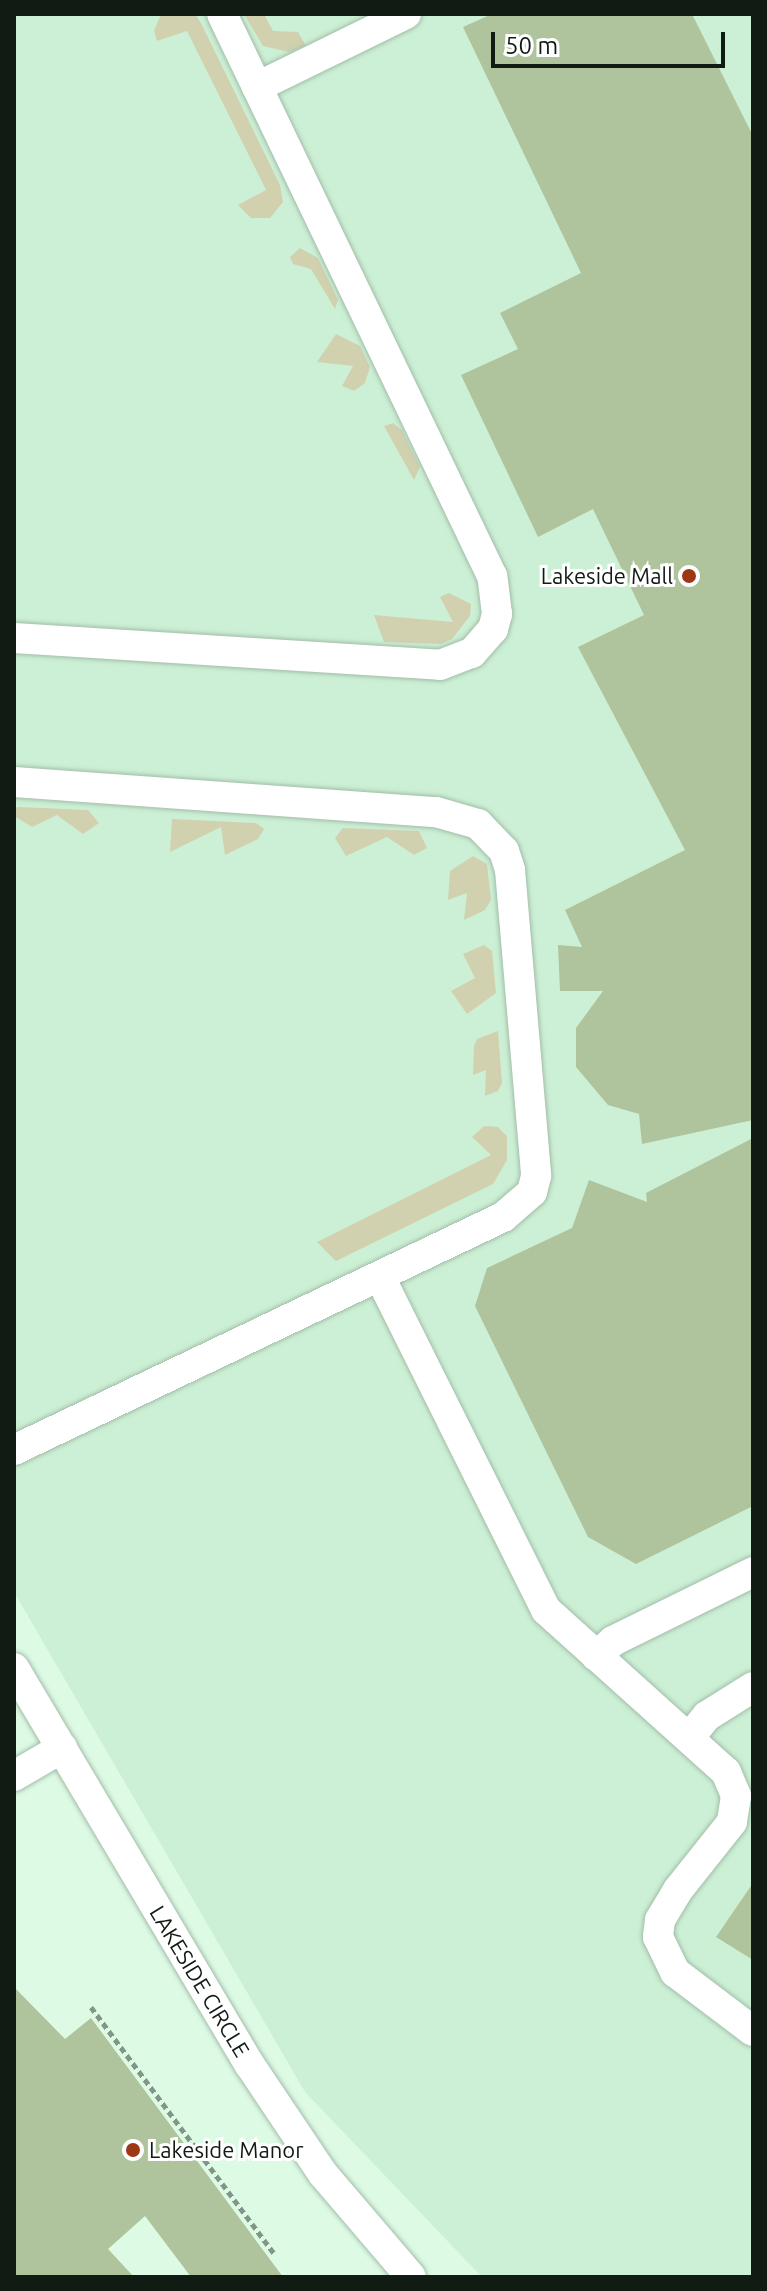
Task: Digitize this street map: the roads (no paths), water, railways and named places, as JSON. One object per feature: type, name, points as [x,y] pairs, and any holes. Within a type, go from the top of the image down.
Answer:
[{"type":"street","points":[[14,638],[440,665],[472,653],[493,629],[497,614],[492,576],[222,14]]},
{"type":"street","points":[[257,87],[406,14]]},
{"type":"street","points":[[14,782],[436,812],[478,824],[504,851],[512,884],[520,1012],[533,1106],[536,1176],[532,1192],[503,1217],[14,1450]]},
{"type":"street","points":[[380,1277],[530,1585],[557,1624],[726,1772],[736,1796],[732,1822],[678,1890],[660,1920],[658,1937],[668,1963],[683,1980],[753,2031]]},
{"type":"street","points":[[596,1656],[613,1641],[753,1572]]},
{"type":"street","name":"LAKESIDE CIRCLE","points":[[14,1668],[298,2139],[411,2277]]},
{"type":"street","points":[[689,1738],[707,1716],[753,1687]]},
{"type":"street","points":[[14,1776],[62,1748]]},
{"type":"place","name":"Lakeside Mall","points":[[689,576]]},
{"type":"place","name":"Lakeside Manor","points":[[133,2150]]}]
